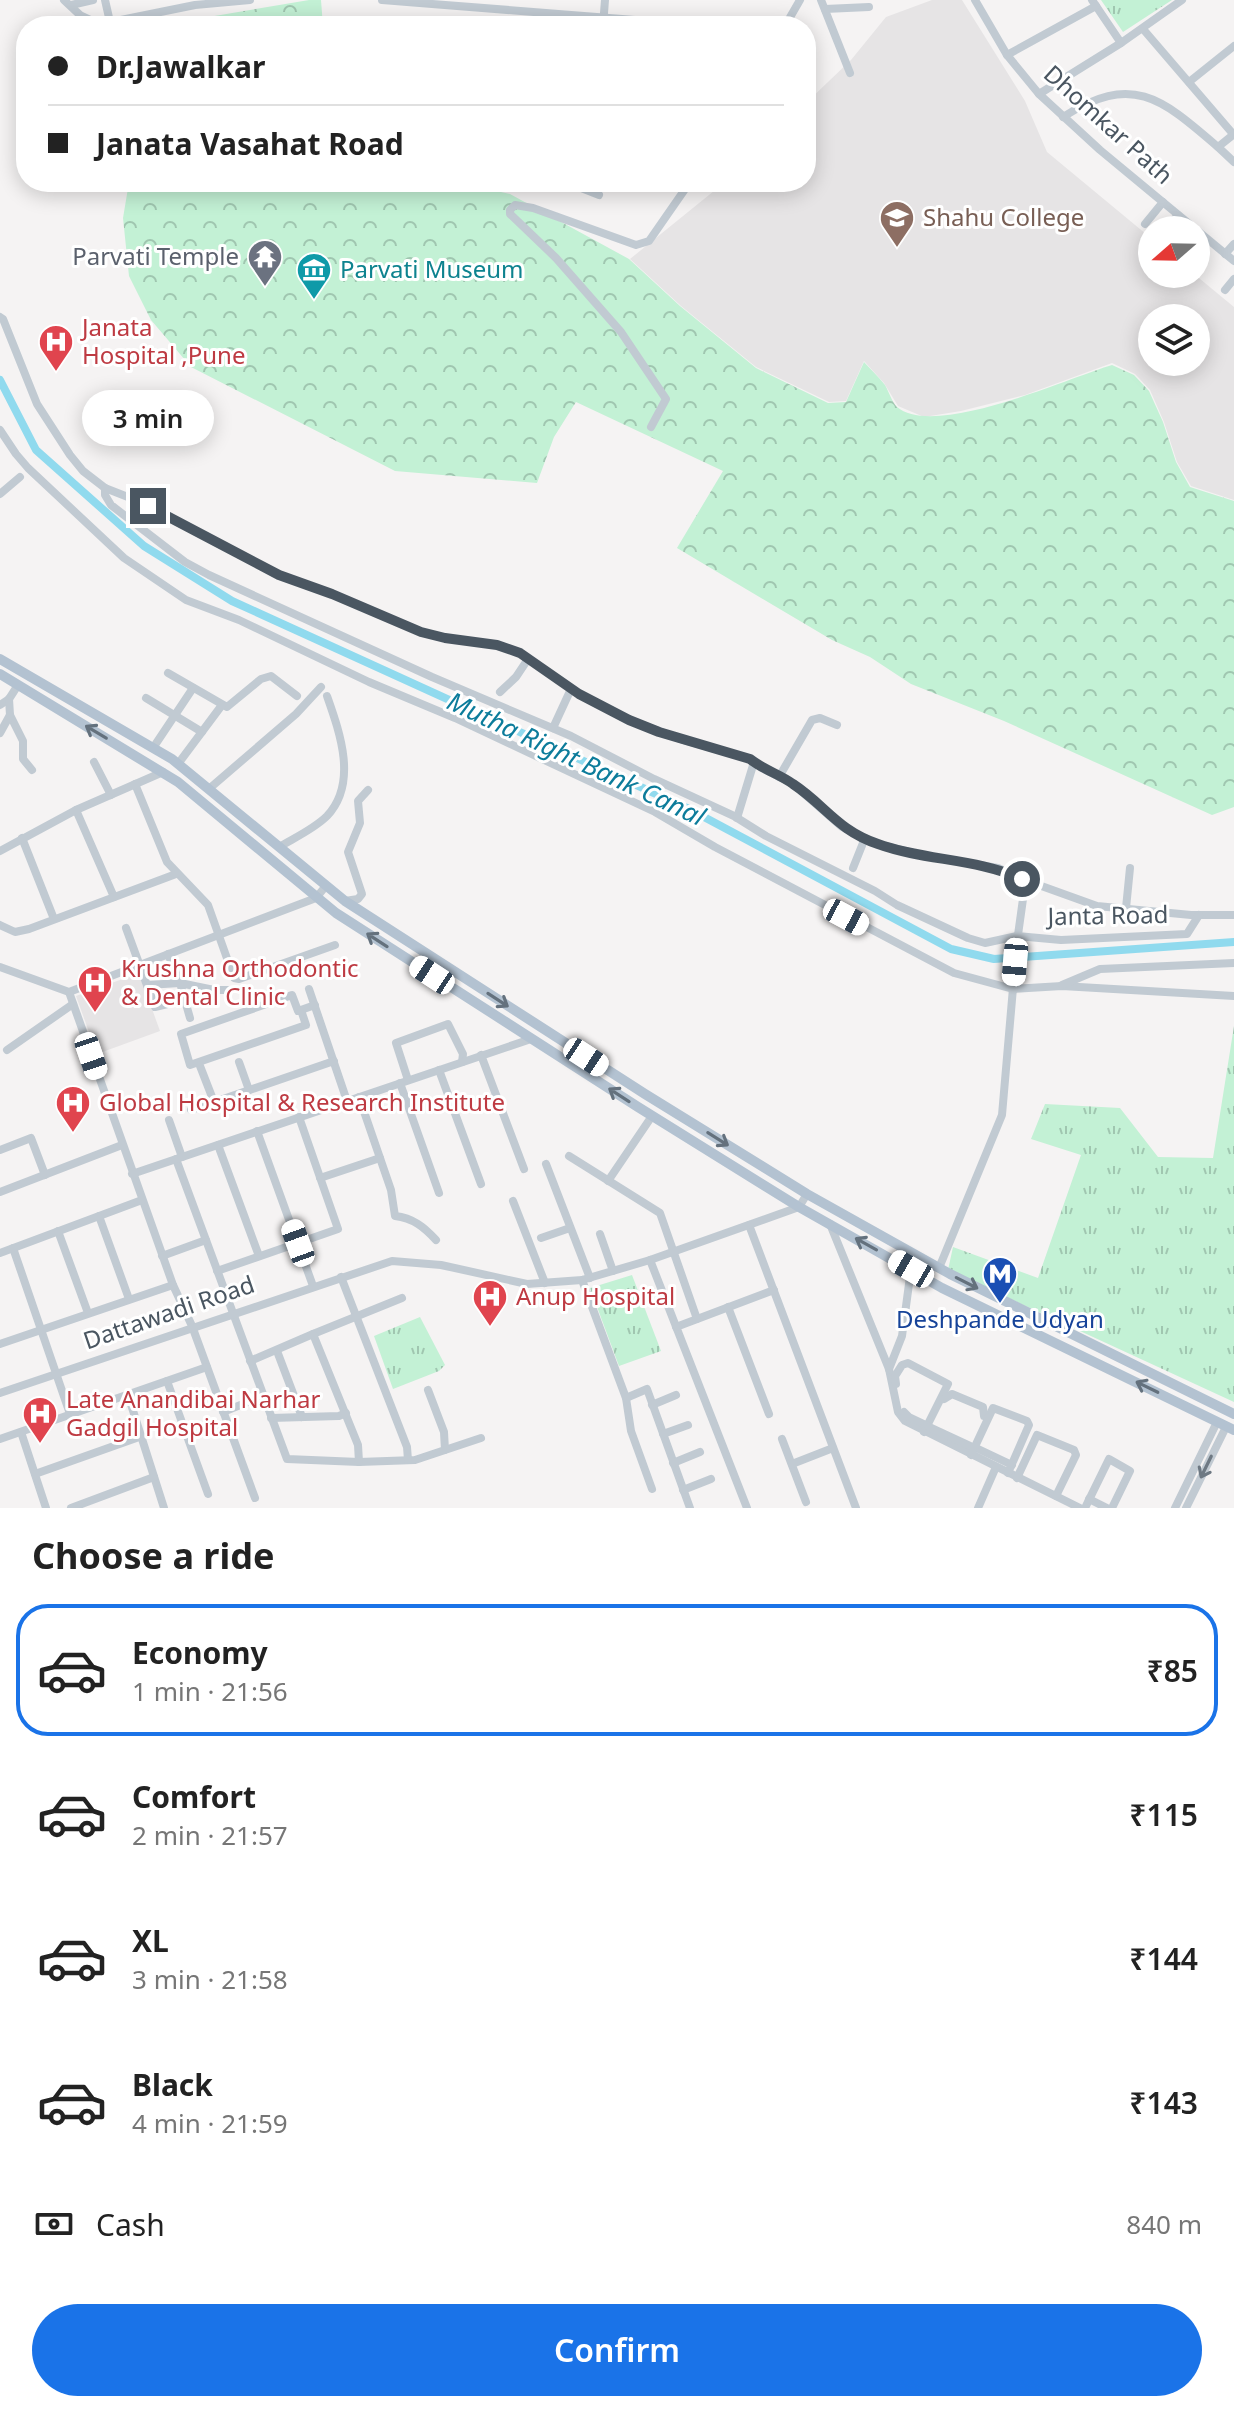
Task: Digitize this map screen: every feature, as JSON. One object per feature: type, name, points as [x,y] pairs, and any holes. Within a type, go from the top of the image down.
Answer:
[{"type":"main road","points":[[0,659],[178,764],[325,887],[634,1087],[807,1194],[939,1268],[1230,1412],[1226,1426],[942,1288],[799,1207],[531,1039],[316,898],[164,771],[0,674]]},
{"type":"main road","points":[[30,692],[36,680]]},
{"type":"street","points":[[67,3],[93,0]]},
{"type":"street","points":[[133,16],[179,4],[250,0]]},
{"type":"street","points":[[382,0],[558,16]]},
{"type":"street","points":[[528,12],[529,0]]},
{"type":"street","points":[[821,0],[850,73]]},
{"type":"street","name":"Dhomkar Path","points":[[975,0],[1007,55],[1039,94],[1178,215]]},
{"type":"street","points":[[1039,94],[1143,29],[1182,0]]},
{"type":"street","points":[[67,3],[82,16]]},
{"type":"street","points":[[1007,55],[1094,3],[1121,43]]},
{"type":"street","points":[[825,9],[869,7]]},
{"type":"street","points":[[1143,29],[1234,134],[1218,147]]},
{"type":"street","points":[[1189,82],[1234,46]]},
{"type":"street","points":[[1063,117],[1082,105],[1104,98],[1125,93],[1144,94],[1185,119],[1234,162]]},
{"type":"street","points":[[591,192],[599,195]]},
{"type":"street","points":[[651,427],[666,399],[621,332],[556,258],[510,214],[510,210],[515,205],[533,208],[636,245],[649,241],[683,192]]},
{"type":"street","points":[[1152,216],[1163,202]]},
{"type":"street","name":"Dhomkar Path","points":[[1210,242],[1234,261]]},
{"type":"street","points":[[1225,254],[1234,244]]},
{"type":"street","points":[[1225,290],[1234,279]]},
{"type":"street","points":[[0,317],[37,404],[83,471],[105,488],[133,499],[279,575],[421,632],[497,645],[528,659],[571,689],[629,720],[754,762],[793,784],[842,827],[865,838],[902,851],[998,868],[1097,906],[1234,915]]},
{"type":"street","points":[[0,430],[28,468],[124,558],[186,600],[239,620],[655,812],[752,868],[954,973],[1013,986],[1234,996]]},
{"type":"street","points":[[0,494],[20,477]]},
{"type":"street","points":[[105,488],[111,505],[185,562],[209,575],[432,677],[553,728],[737,818],[897,905],[959,934],[985,943],[1017,939],[1023,899],[1022,879]]},
{"type":"street","points":[[500,692],[516,677],[528,659]]},
{"type":"street","points":[[168,673],[222,705],[232,706],[261,679],[271,676],[297,696]]},
{"type":"street","points":[[0,705],[9,699],[18,685]]},
{"type":"street","points":[[210,788],[296,714],[321,687]]},
{"type":"street","points":[[153,748],[193,688]]},
{"type":"street","points":[[553,728],[571,689]]},
{"type":"street","points":[[279,847],[328,815],[340,790],[343,750],[327,696]]},
{"type":"street","points":[[146,698],[202,732]]},
{"type":"street","points":[[9,699],[10,715],[23,741],[23,759],[32,770]]},
{"type":"street","points":[[178,764],[222,705]]},
{"type":"street","points":[[0,733],[10,715]]},
{"type":"street","points":[[779,777],[812,720],[820,718],[837,725]]},
{"type":"street","points":[[94,762],[111,795]]},
{"type":"street","points":[[737,818],[754,762]]},
{"type":"street","points":[[0,851],[76,810],[164,771]]},
{"type":"street","points":[[135,784],[167,862],[208,905],[236,979],[335,945]]},
{"type":"street","points":[[345,901],[358,899],[362,894],[348,852],[360,823],[358,801],[368,790]]},
{"type":"street","points":[[76,810],[114,897]]},
{"type":"street","points":[[22,838],[54,919]]},
{"type":"street","points":[[853,868],[865,838]]},
{"type":"street","points":[[1126,908],[1130,868]]},
{"type":"street","points":[[0,925],[15,932],[176,874]]},
{"type":"street","points":[[0,967],[69,992],[316,898],[325,887]]},
{"type":"street","name":"Janta Road","points":[[939,1268],[1002,1115],[1017,939],[1187,934],[1199,915]]},
{"type":"street","points":[[126,928],[155,1007],[184,1000]]},
{"type":"street","points":[[168,954],[190,1018]]},
{"type":"street","points":[[1062,986],[1100,969],[1234,963]]},
{"type":"street","points":[[147,985],[180,983],[230,990]]},
{"type":"street","points":[[309,989],[347,1101]]},
{"type":"street","points":[[69,992],[162,1256],[192,1326],[255,1498]]},
{"type":"street","points":[[301,1010],[306,1025],[190,1065],[181,1034],[292,995],[298,1011],[315,1005]]},
{"type":"street","points":[[7,1050],[73,1004]]},
{"type":"street","points":[[439,1193],[404,1082],[396,1043],[448,1024],[463,1054],[462,1062]]},
{"type":"street","points":[[132,1174],[531,1039]]},
{"type":"street","points":[[481,1055],[524,1169]]},
{"type":"street","points":[[191,1110],[334,1061]]},
{"type":"street","points":[[239,1062],[249,1090]]},
{"type":"street","points":[[200,1066],[214,1102]]},
{"type":"street","points":[[439,1070],[481,1184]]},
{"type":"street","points":[[359,1097],[391,1190],[395,1216],[410,1219],[436,1240]]},
{"type":"street","points":[[608,1181],[652,1116]]},
{"type":"street","points":[[217,1271],[338,1229],[299,1117]]},
{"type":"street","points":[[169,1120],[206,1240],[287,1459],[359,1462],[408,1460],[481,1438]]},
{"type":"street","points":[[257,1131],[313,1286]]},
{"type":"street","points":[[0,1150],[31,1138],[45,1175]]},
{"type":"street","points":[[0,1192],[122,1145]]},
{"type":"street","points":[[218,1145],[259,1256]]},
{"type":"street","points":[[569,1156],[660,1213],[697,1319]]},
{"type":"street","points":[[320,1178],[380,1158]]},
{"type":"street","points":[[546,1164],[626,1398],[631,1431],[652,1489]]},
{"type":"street","points":[[799,1207],[807,1194]]},
{"type":"street","points":[[0,1253],[142,1200]]},
{"type":"street","points":[[513,1201],[545,1283]]},
{"type":"street","name":"Dattawadi Road","points":[[0,1393],[392,1261],[441,1265],[527,1284],[586,1279],[650,1260],[799,1207]]},
{"type":"street","points":[[99,1216],[129,1299]]},
{"type":"street","points":[[830,1223],[889,1369],[898,1412],[905,1421],[971,1450],[1058,1497],[1083,1506],[1110,1508],[1130,1471],[1109,1459],[1105,1461],[1083,1506]]},
{"type":"street","points":[[749,1225],[856,1508]]},
{"type":"street","points":[[541,1238],[570,1228]]},
{"type":"street","points":[[58,1231],[88,1313]]},
{"type":"street","points":[[600,1234],[613,1271]]},
{"type":"street","points":[[162,1256],[206,1240]]},
{"type":"street","points":[[13,1248],[70,1414]]},
{"type":"street","points":[[650,1260],[747,1508]]},
{"type":"street","points":[[889,1369],[902,1336],[911,1269]]},
{"type":"street","points":[[341,1277],[407,1447],[408,1460]]},
{"type":"street","points":[[1,1341],[173,1285]]},
{"type":"street","points":[[676,1327],[774,1290]]},
{"type":"street","points":[[250,1361],[402,1298]]},
{"type":"street","points":[[728,1307],[769,1414]]},
{"type":"street","points":[[313,1334],[358,1445],[359,1462]]},
{"type":"street","points":[[277,1351],[302,1417]]},
{"type":"street","points":[[905,1363],[948,1384],[927,1429],[903,1410],[895,1378],[905,1363]]},
{"type":"street","points":[[0,1439],[207,1367]]},
{"type":"street","points":[[167,1381],[208,1494]]},
{"type":"street","points":[[626,1398],[647,1389],[690,1508]]},
{"type":"street","points":[[428,1390],[444,1432],[445,1450]]},
{"type":"street","points":[[927,1429],[948,1394],[983,1407],[986,1413],[971,1450]]},
{"type":"street","points":[[128,1395],[164,1508]]},
{"type":"street","points":[[652,1405],[676,1395]]},
{"type":"street","points":[[223,1412],[263,1396]]},
{"type":"street","points":[[971,1450],[993,1408],[1027,1421],[1029,1425],[1012,1472]]},
{"type":"street","points":[[271,1418],[339,1416],[346,1413]]},
{"type":"street","points":[[663,1434],[688,1425]]},
{"type":"street","points":[[1189,1507],[1226,1426]]},
{"type":"street","points":[[1175,1508],[1226,1426]]},
{"type":"street","points":[[21,1432],[46,1508]]},
{"type":"street","points":[[1012,1472],[1037,1435],[1074,1450],[1076,1455],[1058,1497]]},
{"type":"street","points":[[35,1474],[142,1436]]},
{"type":"street","points":[[782,1439],[806,1502]]},
{"type":"street","points":[[792,1464],[833,1448]]},
{"type":"street","points":[[971,1450],[996,1467],[1012,1472]]},
{"type":"street","points":[[673,1463],[700,1452]]},
{"type":"street","points":[[1058,1497],[1079,1454]]},
{"type":"street","points":[[1083,1506],[1100,1464]]},
{"type":"street","points":[[978,1508],[996,1467]]},
{"type":"street","points":[[71,1508],[154,1477]]},
{"type":"street","points":[[683,1490],[711,1479]]},
{"type":"shaded area","name":"Shahu College","points":[[932,0],[962,0],[1025,101],[1047,152],[1138,227],[1138,288],[1210,287],[1234,307],[1234,500],[1191,486],[1177,462],[1150,390],[1135,374],[1112,363],[1025,395],[924,417],[898,406],[884,383],[864,361],[846,401],[829,402],[756,367],[681,306],[630,259],[713,192],[816,192],[816,93],[851,60],[886,17]]},
{"type":"shaded area","points":[[139,973],[160,1031],[97,1054],[76,996]]},
{"type":"green space","points":[[321,0],[322,16],[214,16]]},
{"type":"green space","points":[[1101,0],[1172,0],[1123,32]]},
{"type":"green space","points":[[127,192],[501,192],[510,194],[629,259],[680,306],[756,368],[828,403],[846,402],[864,362],[885,385],[897,407],[915,415],[940,416],[1002,403],[1112,365],[1134,375],[1149,391],[1176,462],[1190,487],[1234,501],[1234,807],[1212,815],[1004,721],[911,684],[870,657],[832,640],[677,548],[723,471],[576,402],[554,437],[537,483],[395,471],[191,367],[151,320],[129,276],[123,218]]},
{"type":"green space","points":[[1234,1026],[1234,1402],[948,1270],[953,1247],[1038,1278],[1081,1155],[1031,1139],[1045,1104],[1120,1108],[1158,1157],[1213,1158]]},
{"type":"green space","points":[[632,1275],[661,1351],[619,1366],[590,1288]]},
{"type":"green space","points":[[420,1317],[445,1365],[439,1371],[393,1389],[374,1336]]},
{"type":"waterway","name":"Mutha Right Bank Canal","points":[[0,380],[36,450],[144,546],[232,601],[689,809],[951,949],[994,959],[1234,942]]},
{"type":"place","name":"Shahu College","points":[[897,249]]},
{"type":"place","name":"Parvati Temple","points":[[265,288]]},
{"type":"place","name":"Parvati Museum","points":[[314,301]]},
{"type":"place","name":"Janata Hospital ,Pune","points":[[56,373]]},
{"type":"place","name":"Krushna Orthodontic & Dental Clinic","points":[[95,1014]]},
{"type":"place","name":"Global Hospital & Research Institute","points":[[73,1134]]},
{"type":"place","name":"Deshpande Udyan","points":[[1000,1305]]},
{"type":"place","name":"Anup Hospital","points":[[490,1328]]},
{"type":"place","name":"Late Anandibai Narhar Gadgil Hospital","points":[[40,1445]]},
{"type":"route","points":[[148,506],[279,575],[303,582],[421,632],[497,645],[520,653],[579,694],[629,720],[683,740],[750,759],[793,784],[842,827],[877,844],[925,856],[998,868],[1022,879]]}]
